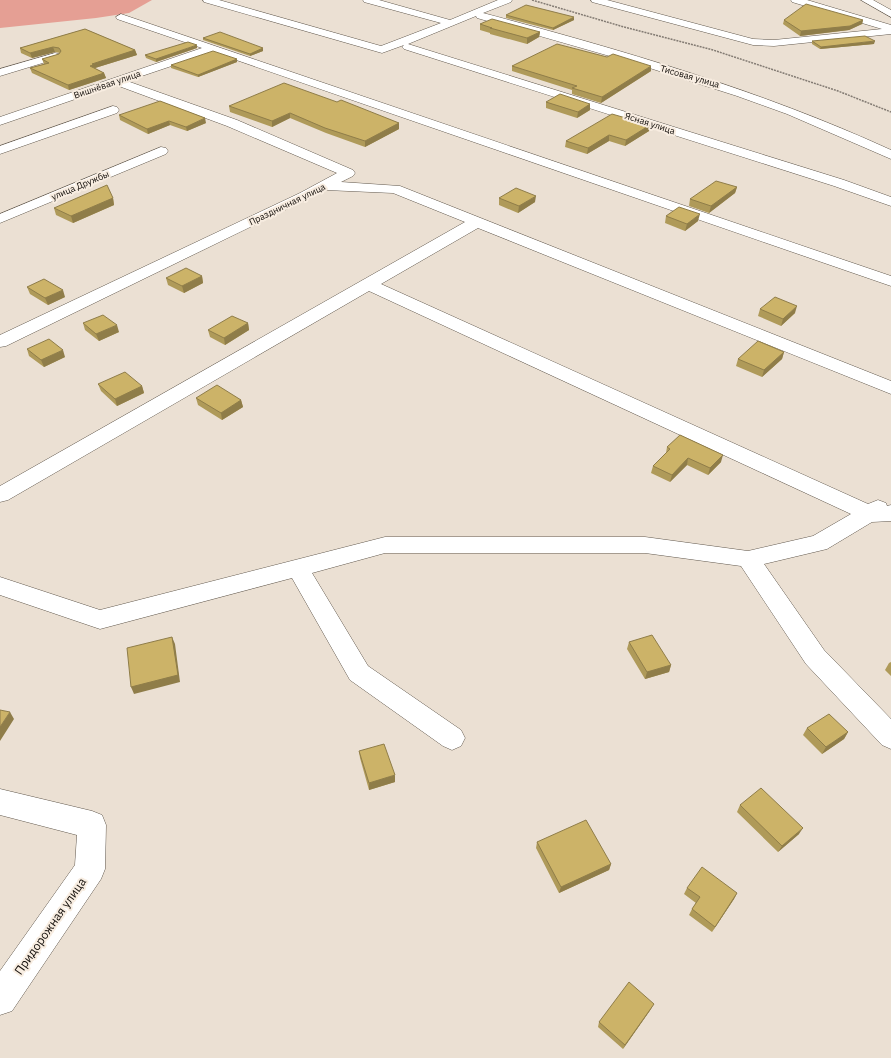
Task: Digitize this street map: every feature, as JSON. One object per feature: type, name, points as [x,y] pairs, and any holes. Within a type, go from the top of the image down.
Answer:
[{"type":"street","points":[[208,0],[382,50],[507,0]]},
{"type":"street","points":[[368,0],[451,22]]},
{"type":"street","points":[[596,0],[753,42],[774,43],[891,32]]},
{"type":"street","points":[[796,0],[891,28]]},
{"type":"street","points":[[866,0],[891,14]]},
{"type":"street","name":"Тисовая улица","points":[[481,16],[720,84],[789,109],[861,140],[891,155]]},
{"type":"street","points":[[121,17],[891,281]]},
{"type":"street","name":"Ясная улица","points":[[408,47],[839,183],[891,202]]},
{"type":"street","name":"Вишнёвая улица","points":[[0,121],[214,48]]},
{"type":"street","points":[[0,73],[55,56]]},
{"type":"street","name":"Праздничная улица","points":[[0,342],[324,186],[348,173],[232,123],[115,81]]},
{"type":"street","points":[[0,150],[113,110]]},
{"type":"street","name":"улица Дружбы","points":[[0,218],[161,152]]},
{"type":"street","points":[[324,186],[395,189],[891,388]]},
{"type":"street","points":[[0,495],[477,222]]},
{"type":"street","points":[[367,284],[880,514]]},
{"type":"street","points":[[0,586],[100,620],[385,545],[645,545],[748,559],[819,542],[880,514],[891,498]]},
{"type":"street","points":[[748,559],[815,657],[891,737]]},
{"type":"street","points":[[298,568],[359,673],[452,738]]},
{"type":"street","name":"Придорожная улица","points":[[0,802],[92,825],[90,868],[0,999]]},
{"type":"path","points":[[532,0],[624,27],[713,50],[838,91],[891,112]]},
{"type":"shaded area","points":[[0,0],[152,0],[129,13],[0,28]]},
{"type":"building","points":[[806,4],[863,20],[850,26],[801,31],[784,20]]},
{"type":"building","points":[[526,5],[574,17],[553,28],[506,15]]},
{"type":"building","points":[[492,19],[540,32],[527,38],[480,24]]},
{"type":"building","points":[[85,29],[135,50],[92,64],[94,65],[90,66],[104,73],[68,85],[30,68],[49,63],[42,59],[59,54],[61,51],[59,48],[53,47],[30,53],[20,48]]},
{"type":"building","points":[[220,32],[263,48],[250,54],[203,38]]},
{"type":"building","points":[[865,36],[875,41],[821,47],[812,41]]},
{"type":"building","points":[[188,42],[197,45],[156,59],[145,55]]},
{"type":"building","points":[[557,44],[607,57],[613,54],[651,66],[602,97],[572,88],[577,86],[512,66]]},
{"type":"building","points":[[213,51],[237,59],[198,75],[171,65]]},
{"type":"building","points":[[284,83],[337,102],[341,100],[399,123],[365,141],[325,128],[290,113],[272,121],[229,106]]},
{"type":"building","points":[[560,94],[590,104],[578,112],[546,102]]},
{"type":"building","points":[[160,101],[205,118],[186,127],[169,121],[147,129],[119,115]]},
{"type":"building","points":[[612,114],[650,125],[626,140],[609,135],[588,148],[566,141]]},
{"type":"building","points":[[716,181],[737,187],[711,206],[690,199]]},
{"type":"building","points":[[107,185],[113,198],[71,216],[54,208]]},
{"type":"building","points":[[516,188],[536,196],[519,206],[499,198]]},
{"type":"building","points":[[679,207],[700,214],[687,224],[666,216]]},
{"type":"building","points":[[186,268],[202,276],[182,286],[166,278]]},
{"type":"building","points":[[44,279],[63,290],[45,298],[27,287]]},
{"type":"building","points":[[775,297],[797,306],[783,319],[760,309]]},
{"type":"building","points":[[103,315],[117,325],[96,334],[83,323]]},
{"type":"building","points":[[232,316],[248,323],[224,338],[208,330]]},
{"type":"building","points":[[49,339],[63,350],[41,360],[27,349]]},
{"type":"building","points":[[758,341],[784,352],[764,370],[738,359]]},
{"type":"building","points":[[125,372],[142,386],[115,399],[98,384]]},
{"type":"building","points":[[217,385],[241,400],[221,413],[196,398]]},
{"type":"building","points":[[680,435],[723,455],[710,468],[688,458],[672,475],[653,466],[670,449],[667,447]]},
{"type":"building","points":[[652,635],[671,665],[647,672],[629,642]]},
{"type":"building","points":[[172,637],[178,675],[131,687],[127,648]]},
{"type":"building","points":[[0,710],[10,712],[0,727]]},
{"type":"building","points":[[829,714],[848,732],[826,747],[807,728]]},
{"type":"building","points":[[384,744],[395,775],[369,783],[359,751]]},
{"type":"building","points":[[761,788],[803,828],[782,846],[740,805]]},
{"type":"building","points":[[586,820],[611,864],[561,887],[537,842]]},
{"type":"building","points":[[702,867],[737,893],[715,927],[692,909],[700,897],[687,888]]},
{"type":"building","points":[[629,982],[654,1004],[625,1045],[599,1022]]}]
